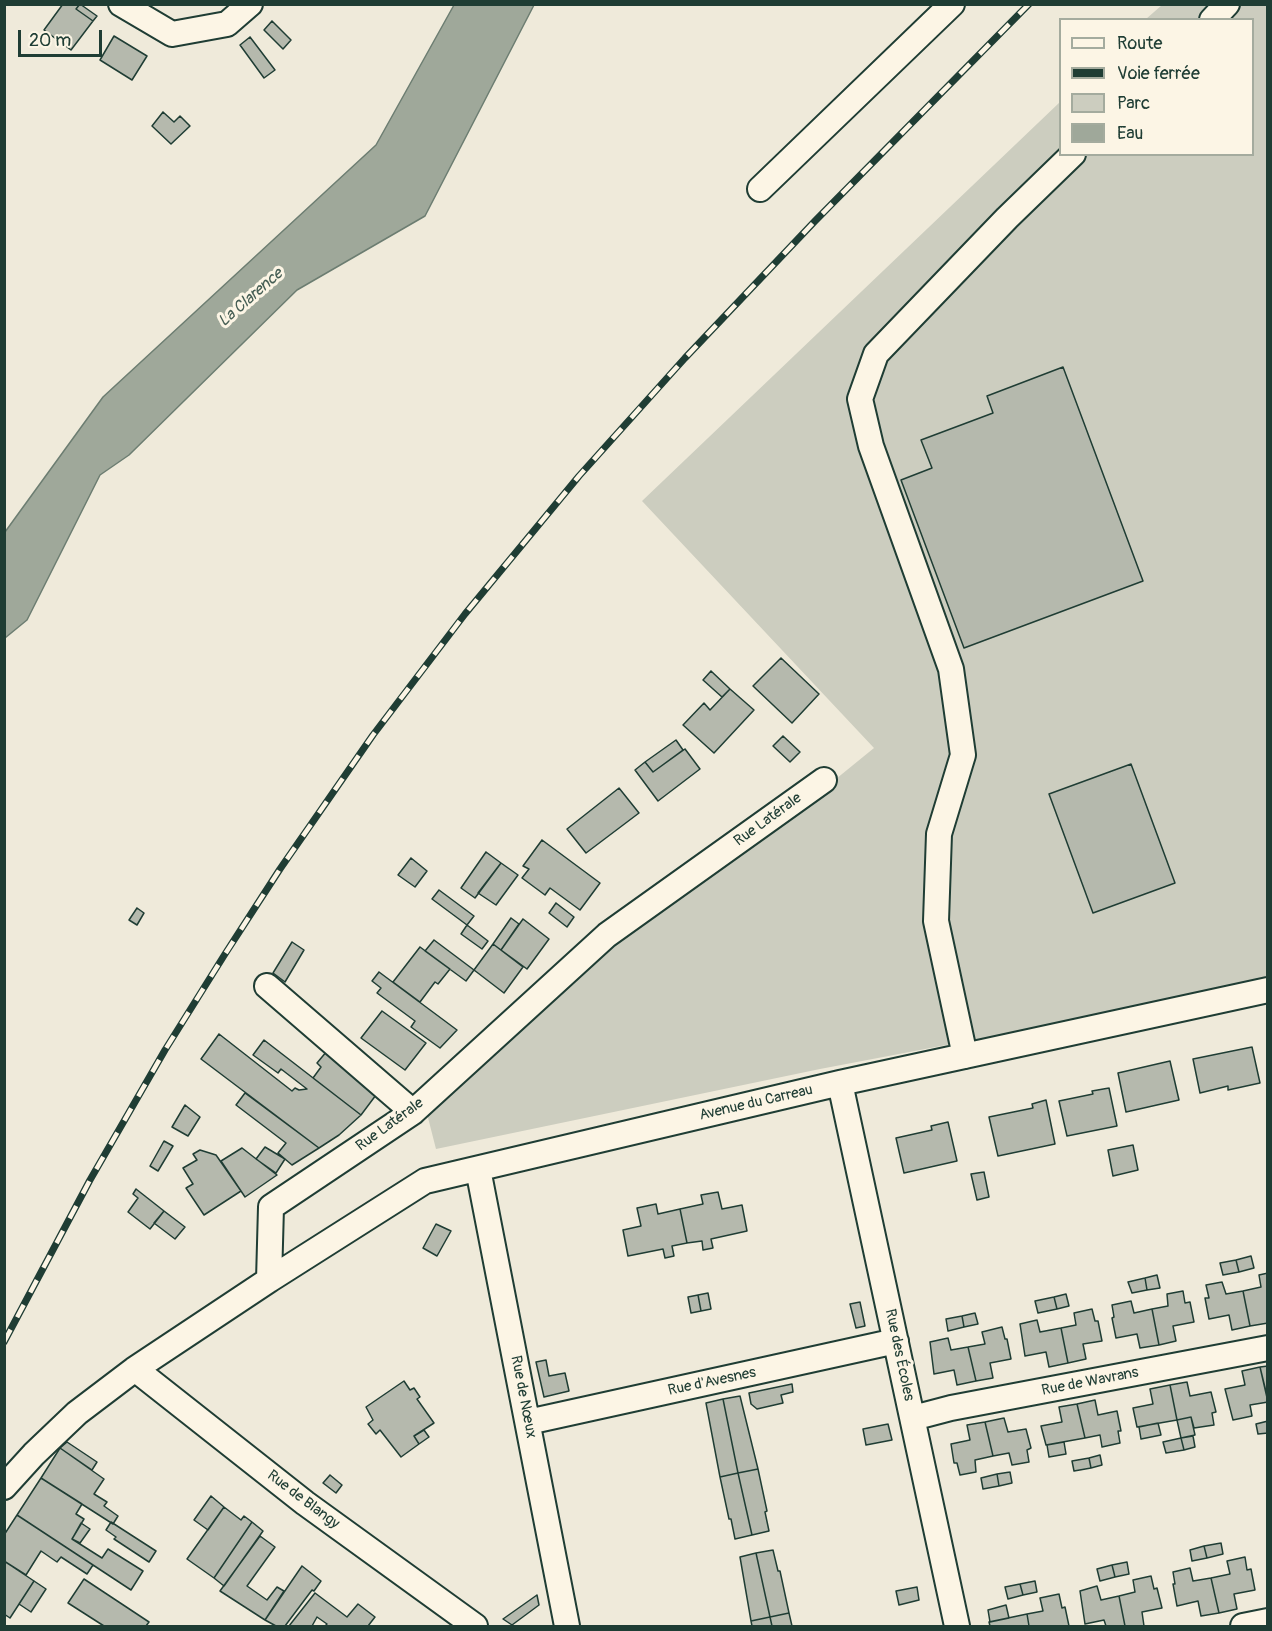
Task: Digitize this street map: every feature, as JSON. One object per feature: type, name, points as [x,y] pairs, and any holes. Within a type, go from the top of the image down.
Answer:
[{"type":"street","points":[[121,4],[172,34],[226,24],[250,4]]},
{"type":"street","points":[[760,189],[952,4]]},
{"type":"street","points":[[1214,18],[1227,4]]},
{"type":"street","points":[[965,1056],[936,921],[939,834],[963,755],[951,669],[871,446],[860,399],[876,354],[1071,156]]},
{"type":"street","name":"Rue Latérale","points":[[269,1280],[271,1207],[413,1112],[607,935],[824,780]]},
{"type":"street","points":[[267,986],[413,1112]]},
{"type":"street","name":"Avenue du Carreau","points":[[269,1280],[425,1181],[840,1083],[1268,990]]},
{"type":"street","name":"Rue des Écoles","points":[[840,1083],[957,1626]]},
{"type":"street","name":"Rue de Nœux","points":[[478,1169],[567,1626]]},
{"type":"street","points":[[4,1487],[34,1454],[77,1413],[135,1369],[269,1280]]},
{"type":"street","name":"Rue d'Avesnes","points":[[528,1422],[896,1341]]},
{"type":"street","name":"Rue de Wavrans","points":[[913,1418],[951,1408],[1268,1348]]},
{"type":"street","name":"Rue de Blangy","points":[[135,1369],[305,1503],[475,1626]]},
{"type":"street","points":[[1243,1626],[1268,1622]]},
{"type":"green space","points":[[1162,5],[1267,5],[1267,984],[820,1069],[436,1149],[424,1102],[596,930],[831,783],[874,748],[642,501],[1059,103],[1059,156],[1254,156],[1254,18],[1147,18]]},
{"type":"water","name":"La Clarence","points":[[454,5],[534,5],[425,216],[297,290],[129,455],[100,475],[27,620],[5,638],[5,532],[103,397],[376,145]]},
{"type":"building","points":[[63,4],[80,4],[76,9],[93,21],[71,50],[44,30]]},
{"type":"building","points":[[80,4],[97,16],[93,21],[76,9]]},
{"type":"building","points":[[272,21],[291,40],[283,49],[264,30]]},
{"type":"building","points":[[114,36],[147,56],[132,80],[100,60]]},
{"type":"building","points":[[250,37],[275,70],[264,78],[240,45]]},
{"type":"building","points":[[163,112],[174,122],[180,116],[190,126],[171,144],[152,126]]},
{"type":"building","points":[[1063,367],[1143,581],[964,648],[901,480],[932,468],[921,440],[993,413],[987,396]]},
{"type":"building","points":[[781,658],[819,694],[792,723],[753,686]]},
{"type":"building","points":[[711,671],[730,689],[722,697],[703,680]]},
{"type":"building","points":[[730,689],[754,710],[714,753],[683,725],[704,703],[710,710]]},
{"type":"building","points":[[783,736],[800,752],[790,762],[773,746]]},
{"type":"building","points":[[676,740],[683,750],[653,772],[645,762]]},
{"type":"building","points":[[685,749],[700,769],[658,801],[635,770],[645,762],[653,772]]},
{"type":"building","points":[[1131,764],[1175,883],[1093,913],[1049,794]]},
{"type":"building","points":[[619,788],[639,813],[586,853],[567,829]]},
{"type":"building","points":[[542,840],[600,883],[580,910],[550,888],[545,895],[522,878],[529,869],[523,866]]},
{"type":"building","points":[[486,852],[501,863],[475,898],[461,888]]},
{"type":"building","points":[[411,858],[427,871],[415,887],[398,875]]},
{"type":"building","points":[[501,863],[518,875],[496,905],[478,893]]},
{"type":"building","points":[[439,890],[474,916],[467,925],[432,899]]},
{"type":"building","points":[[556,903],[574,917],[567,927],[549,913]]},
{"type":"building","points":[[137,908],[144,913],[137,925],[129,920]]},
{"type":"building","points":[[511,918],[519,924],[501,950],[493,944]]},
{"type":"building","points":[[523,919],[549,939],[527,969],[501,950]]},
{"type":"building","points":[[467,925],[488,941],[482,949],[461,934]]},
{"type":"building","points":[[434,940],[474,970],[466,981],[425,951]]},
{"type":"building","points":[[292,942],[304,950],[285,982],[273,973]]},
{"type":"building","points":[[493,944],[523,967],[504,993],[474,970]]},
{"type":"building","points":[[420,947],[450,969],[438,984],[435,982],[420,1002],[393,982]]},
{"type":"building","points":[[379,972],[457,1030],[440,1048],[411,1027],[415,1021],[377,993],[381,988],[372,981]]},
{"type":"building","points":[[382,1011],[426,1043],[405,1070],[361,1038]]},
{"type":"building","points":[[219,1034],[292,1091],[295,1088],[307,1089],[281,1069],[278,1073],[253,1055],[264,1040],[361,1115],[339,1135],[319,1148],[201,1059]]},
{"type":"building","points":[[1252,1047],[1260,1083],[1228,1090],[1228,1086],[1200,1093],[1193,1059]]},
{"type":"building","points":[[327,1051],[379,1091],[361,1115],[313,1078],[321,1067],[317,1063]]},
{"type":"building","points":[[1170,1061],[1179,1100],[1126,1112],[1118,1073]]},
{"type":"building","points":[[1109,1088],[1117,1126],[1067,1136],[1059,1101]]},
{"type":"building","points":[[245,1093],[319,1148],[292,1165],[278,1153],[286,1143],[236,1105]]},
{"type":"building","points":[[1046,1100],[1055,1144],[998,1156],[989,1117],[1033,1108],[1032,1104]]},
{"type":"building","points":[[185,1105],[200,1117],[188,1136],[172,1127]]},
{"type":"building","points":[[948,1122],[957,1161],[904,1173],[896,1138],[932,1130],[931,1126]]},
{"type":"building","points":[[164,1141],[173,1146],[158,1171],[150,1166]]},
{"type":"building","points":[[1133,1145],[1138,1170],[1113,1176],[1108,1150]]},
{"type":"building","points":[[265,1147],[285,1159],[276,1173],[256,1159]]},
{"type":"building","points":[[242,1148],[277,1175],[245,1197],[221,1161]]},
{"type":"building","points":[[200,1150],[216,1155],[241,1191],[204,1215],[186,1188],[193,1184],[183,1168],[197,1160],[193,1154]]},
{"type":"building","points":[[984,1172],[989,1197],[977,1200],[971,1174]]},
{"type":"building","points":[[136,1189],[164,1211],[150,1229],[128,1212],[138,1198],[133,1194]]},
{"type":"building","points":[[718,1192],[722,1209],[742,1205],[747,1231],[711,1239],[713,1248],[703,1250],[702,1241],[687,1243],[680,1209],[703,1204],[701,1195]]},
{"type":"building","points":[[656,1204],[658,1214],[680,1209],[687,1243],[672,1246],[674,1256],[665,1258],[663,1249],[628,1256],[623,1230],[641,1226],[637,1208]]},
{"type":"building","points":[[164,1211],[185,1227],[175,1239],[154,1223]]},
{"type":"building","points":[[436,1224],[451,1231],[437,1256],[423,1248]]},
{"type":"building","points":[[1251,1256],[1254,1268],[1239,1272],[1236,1260]]},
{"type":"building","points":[[1236,1260],[1239,1272],[1223,1275],[1220,1263]]},
{"type":"building","points":[[1268,1273],[1268,1323],[1250,1326],[1243,1291],[1261,1287],[1259,1275]]},
{"type":"building","points":[[1157,1275],[1160,1288],[1147,1290],[1145,1278]]},
{"type":"building","points":[[1145,1278],[1147,1290],[1132,1293],[1128,1282]]},
{"type":"building","points":[[1222,1282],[1226,1294],[1243,1291],[1250,1326],[1232,1330],[1229,1315],[1209,1319],[1205,1298],[1209,1298],[1206,1285]]},
{"type":"building","points":[[1183,1291],[1185,1303],[1190,1302],[1194,1322],[1173,1326],[1176,1341],[1159,1345],[1152,1309],[1168,1306],[1167,1294]]},
{"type":"building","points":[[708,1293],[711,1309],[701,1311],[698,1295]]},
{"type":"building","points":[[1066,1294],[1069,1306],[1057,1309],[1054,1297]]},
{"type":"building","points":[[698,1295],[701,1311],[691,1313],[688,1297]]},
{"type":"building","points":[[1054,1297],[1057,1309],[1038,1313],[1035,1301]]},
{"type":"building","points":[[1131,1301],[1134,1313],[1152,1309],[1159,1345],[1140,1348],[1137,1334],[1116,1338],[1112,1305]]},
{"type":"building","points":[[860,1302],[865,1326],[856,1328],[850,1304]]},
{"type":"building","points":[[1092,1309],[1095,1321],[1098,1321],[1102,1341],[1083,1344],[1086,1359],[1068,1363],[1061,1328],[1076,1325],[1074,1313]]},
{"type":"building","points":[[975,1313],[978,1324],[964,1327],[962,1316]]},
{"type":"building","points":[[962,1316],[964,1327],[948,1331],[946,1319]]},
{"type":"building","points":[[1037,1320],[1040,1332],[1061,1328],[1068,1363],[1049,1367],[1046,1352],[1025,1356],[1020,1324]]},
{"type":"building","points":[[1002,1327],[1011,1359],[990,1363],[993,1378],[976,1381],[968,1347],[985,1344],[982,1332]]},
{"type":"building","points":[[948,1338],[951,1350],[968,1347],[976,1381],[957,1385],[954,1370],[934,1374],[930,1342]]},
{"type":"building","points":[[546,1360],[549,1376],[565,1373],[569,1391],[544,1397],[536,1362]]},
{"type":"building","points":[[1268,1366],[1268,1400],[1260,1367]]},
{"type":"building","points":[[1260,1367],[1268,1402],[1250,1405],[1252,1416],[1233,1420],[1225,1389],[1245,1385],[1242,1371]]},
{"type":"building","points":[[404,1381],[410,1390],[414,1388],[420,1397],[417,1399],[434,1423],[414,1436],[419,1444],[401,1457],[380,1430],[376,1434],[368,1424],[373,1420],[366,1407]]},
{"type":"building","points":[[1187,1382],[1190,1396],[1211,1392],[1216,1412],[1212,1413],[1214,1425],[1194,1428],[1191,1417],[1177,1420],[1170,1385]]},
{"type":"building","points":[[792,1384],[793,1392],[781,1395],[783,1403],[757,1409],[751,1404],[749,1393]]},
{"type":"building","points":[[1170,1385],[1177,1420],[1137,1427],[1133,1408],[1153,1404],[1150,1389]]},
{"type":"building","points":[[740,1396],[758,1469],[738,1473],[723,1399]]},
{"type":"building","points":[[723,1399],[738,1473],[720,1477],[706,1403]]},
{"type":"building","points":[[1095,1400],[1098,1415],[1117,1411],[1121,1431],[1118,1431],[1120,1443],[1102,1447],[1100,1435],[1085,1438],[1077,1404]]},
{"type":"building","points":[[1077,1404],[1085,1438],[1046,1445],[1041,1426],[1062,1422],[1059,1407]]},
{"type":"building","points":[[1191,1417],[1195,1435],[1181,1438],[1177,1420]]},
{"type":"building","points":[[1004,1418],[1008,1432],[1026,1429],[1031,1448],[1027,1450],[1029,1462],[1012,1465],[1009,1453],[993,1456],[985,1422]]},
{"type":"building","points":[[1268,1421],[1268,1433],[1258,1434],[1256,1424]]},
{"type":"building","points":[[985,1422],[993,1456],[975,1460],[976,1472],[960,1475],[957,1463],[954,1463],[951,1444],[970,1440],[967,1425]]},
{"type":"building","points":[[1158,1423],[1161,1435],[1141,1439],[1139,1427]]},
{"type":"building","points":[[888,1424],[892,1440],[866,1445],[863,1429]]},
{"type":"building","points":[[424,1430],[429,1437],[419,1444],[414,1436]]},
{"type":"building","points":[[1193,1436],[1195,1447],[1184,1450],[1181,1438]]},
{"type":"building","points":[[1181,1438],[1184,1450],[1166,1453],[1163,1442]]},
{"type":"building","points":[[67,1442],[97,1462],[92,1470],[60,1448]]},
{"type":"building","points":[[1064,1442],[1066,1454],[1049,1457],[1047,1445]]},
{"type":"building","points":[[60,1448],[104,1479],[94,1494],[107,1502],[104,1506],[118,1516],[113,1524],[41,1478]]},
{"type":"building","points":[[1100,1455],[1102,1465],[1091,1468],[1089,1458]]},
{"type":"building","points":[[1089,1458],[1091,1468],[1074,1471],[1072,1461]]},
{"type":"building","points":[[758,1469],[769,1531],[752,1535],[738,1473]]},
{"type":"building","points":[[1010,1472],[1012,1483],[999,1486],[997,1474]]},
{"type":"building","points":[[738,1473],[752,1535],[735,1539],[720,1477]]},
{"type":"building","points":[[997,1474],[999,1486],[983,1489],[981,1478]]},
{"type":"building","points":[[330,1475],[342,1485],[336,1493],[323,1483]]},
{"type":"building","points":[[41,1478],[82,1504],[76,1514],[84,1519],[72,1539],[102,1558],[108,1549],[143,1571],[131,1590],[17,1515]]},
{"type":"building","points":[[211,1496],[224,1507],[208,1530],[194,1520]]},
{"type":"building","points":[[224,1507],[241,1520],[244,1516],[252,1522],[214,1578],[187,1559]]},
{"type":"building","points":[[17,1515],[93,1565],[87,1574],[61,1557],[57,1562],[41,1551],[26,1575],[4,1561],[4,1535]]},
{"type":"building","points":[[111,1522],[156,1551],[149,1562],[114,1539],[116,1537],[106,1530]]},
{"type":"building","points":[[252,1522],[263,1531],[224,1586],[214,1578]]},
{"type":"building","points":[[81,1523],[90,1529],[80,1543],[72,1539]]},
{"type":"building","points":[[260,1536],[275,1547],[247,1586],[267,1600],[277,1587],[284,1591],[265,1620],[220,1591]]},
{"type":"building","points":[[1221,1543],[1223,1554],[1207,1558],[1204,1546]]},
{"type":"building","points":[[1204,1546],[1207,1558],[1192,1561],[1190,1550]]},
{"type":"building","points":[[773,1550],[789,1613],[770,1617],[756,1553]]},
{"type":"building","points":[[756,1553],[770,1617],[751,1621],[740,1557]]},
{"type":"building","points":[[1245,1557],[1247,1570],[1251,1569],[1255,1590],[1234,1594],[1237,1609],[1219,1613],[1211,1578],[1230,1574],[1227,1561]]},
{"type":"building","points":[[4,1561],[34,1581],[10,1618],[4,1614]]},
{"type":"building","points":[[1127,1562],[1129,1574],[1115,1577],[1112,1565]]},
{"type":"building","points":[[1112,1565],[1115,1577],[1100,1581],[1097,1569]]},
{"type":"building","points":[[302,1566],[321,1581],[285,1626],[276,1626],[265,1620]]},
{"type":"building","points":[[1190,1568],[1193,1581],[1211,1578],[1219,1613],[1201,1616],[1198,1601],[1177,1606],[1173,1572]]},
{"type":"building","points":[[1151,1576],[1162,1608],[1142,1612],[1144,1626],[1125,1626],[1119,1596],[1135,1592],[1133,1580]]},
{"type":"building","points":[[84,1579],[149,1622],[146,1626],[104,1626],[68,1603]]},
{"type":"building","points":[[34,1581],[46,1589],[31,1612],[19,1604]]},
{"type":"building","points":[[1035,1581],[1037,1592],[1023,1595],[1020,1584]]},
{"type":"building","points":[[1020,1584],[1023,1595],[1008,1599],[1005,1587]]},
{"type":"building","points":[[1097,1586],[1101,1600],[1119,1596],[1125,1626],[1106,1626],[1104,1620],[1085,1624],[1080,1591]]},
{"type":"building","points":[[917,1587],[919,1600],[899,1605],[896,1591]]},
{"type":"building","points":[[315,1593],[347,1617],[358,1604],[375,1617],[368,1626],[325,1626],[327,1624],[317,1617],[312,1626],[289,1626]]},
{"type":"building","points":[[1059,1594],[1062,1608],[1065,1607],[1069,1626],[1029,1626],[1027,1614],[1043,1611],[1040,1598]]},
{"type":"building","points":[[537,1595],[539,1605],[512,1625],[503,1619]]},
{"type":"building","points":[[1006,1605],[1009,1618],[990,1622],[988,1610]]},
{"type":"building","points":[[789,1613],[792,1626],[772,1626],[770,1617]]},
{"type":"building","points":[[1027,1614],[1029,1626],[990,1626],[989,1622]]},
{"type":"building","points":[[770,1617],[772,1626],[752,1626],[751,1621]]},
{"type":"railway","points":[[4,1342],[90,1180],[165,1050],[225,954],[280,869],[373,735],[465,614],[579,476],[685,358],[815,221],[1029,4]]}]
